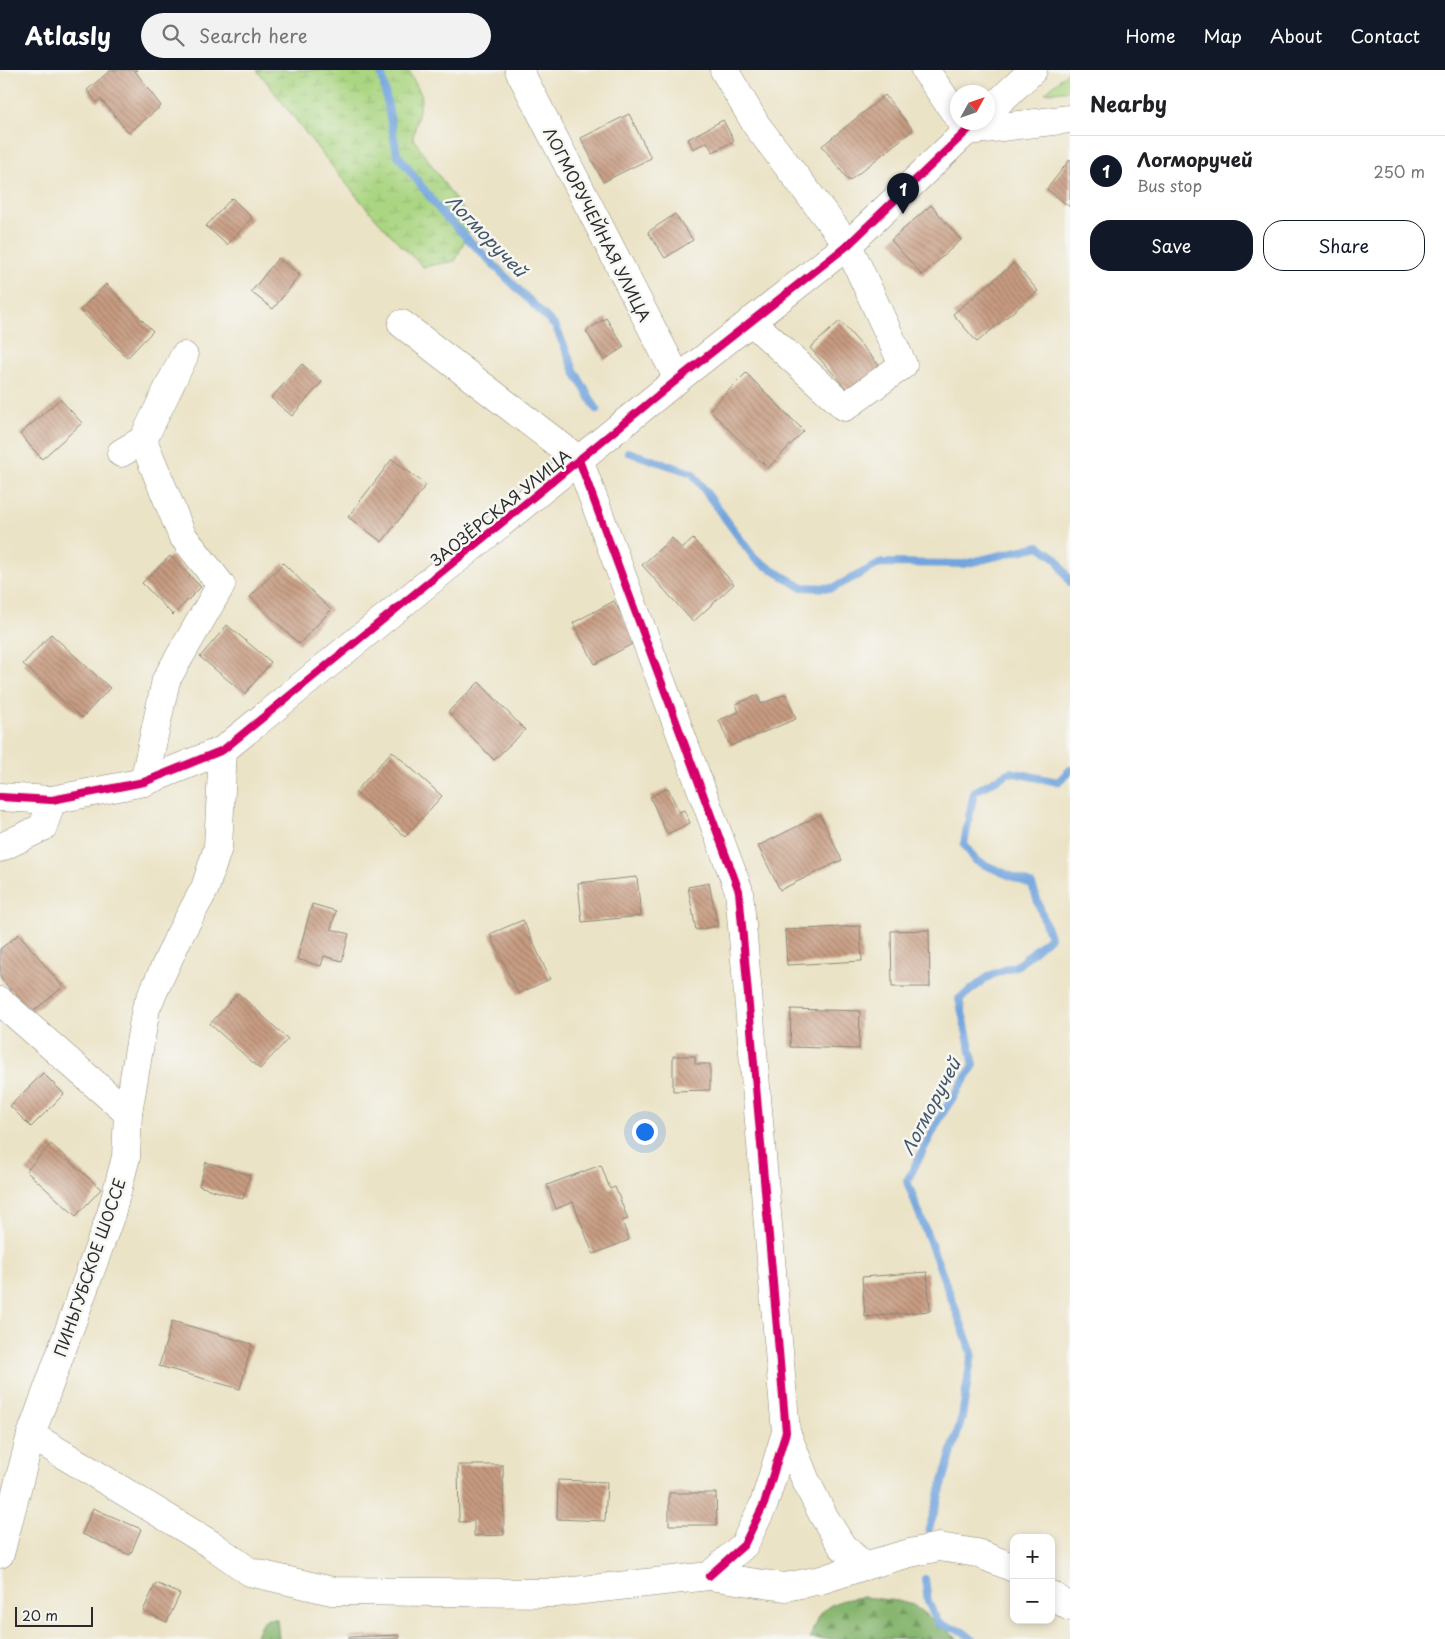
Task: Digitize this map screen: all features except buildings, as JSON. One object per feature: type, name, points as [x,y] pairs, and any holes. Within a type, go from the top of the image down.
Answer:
[{"type":"street","name":"ЛОГМОРУЧЕЙНАЯ УЛИЦА","points":[[519,70],[678,379]]},
{"type":"street","points":[[724,70],[757,126],[848,245],[903,364],[845,407],[751,321]]},
{"type":"street","points":[[925,70],[950,102]]},
{"type":"street","points":[[995,105],[1033,70]]},
{"type":"street","points":[[995,122],[1070,119]]},
{"type":"street","name":"ЗАОЗЁРСКАЯ УЛИЦА","points":[[0,797],[52,800],[144,782],[223,750],[678,379],[848,245],[959,130]]},
{"type":"street","points":[[402,324],[579,460],[739,892],[786,1432],[806,1481],[823,1515],[842,1546],[864,1566]]},
{"type":"street","points":[[144,782],[166,680],[221,586],[182,535],[132,446],[184,356]]},
{"type":"street","name":"ПИНЬГУБСКОЕ ШОССЕ","points":[[0,1554],[30,1435],[111,1214],[126,1157],[128,1113],[146,1008],[179,936],[205,888],[218,847],[223,750]]},
{"type":"street","points":[[0,848],[43,827],[52,800]]},
{"type":"street","points":[[0,1001],[128,1113]]},
{"type":"street","points":[[709,1576],[744,1545],[764,1504],[786,1432]]},
{"type":"street","points":[[30,1435],[212,1545],[250,1572],[332,1591],[556,1593],[709,1576],[785,1587],[821,1580],[910,1553],[939,1547],[977,1553],[1010,1566]]},
{"type":"street","points":[[1055,1598],[1070,1607]]},
{"type":"green space","points":[[257,70],[408,70],[422,96],[413,138],[468,218],[469,231],[455,261],[423,267],[378,221]]},
{"type":"green space","points":[[1070,70],[1070,90],[1045,93]]},
{"type":"green space","points":[[863,1597],[913,1605],[958,1639],[810,1639],[818,1619],[828,1607],[842,1601]]},
{"type":"green space","points":[[268,1619],[277,1619],[279,1639],[254,1639],[261,1624]]},
{"type":"waterway","name":"Логморучей","points":[[381,70],[397,154],[442,213],[556,327],[575,372],[597,410]]},
{"type":"waterway","name":"Логморучей","points":[[628,452],[692,473],[755,559],[801,587],[833,588],[881,563],[964,564],[1039,546],[1056,558],[1070,582]]},
{"type":"waterway","name":"Логморучей","points":[[929,1529],[962,1417],[972,1353],[907,1181],[942,1114],[974,1065],[959,999],[991,975],[1018,965],[1050,937],[1032,885],[976,861],[964,844],[974,792],[1010,772],[1058,782],[1070,770]]},
{"type":"waterway","name":"Логморучей","points":[[925,1579],[928,1602],[939,1624],[962,1631],[972,1639]]},
{"type":"cycle path","points":[[0,797],[52,800],[144,782],[223,750],[678,379],[848,245],[968,130]]},
{"type":"cycle path","points":[[579,460],[739,891],[786,1432],[764,1504],[744,1545],[709,1576]]},
{"type":"place","name":"Логморучей","points":[[903,214]]}]
